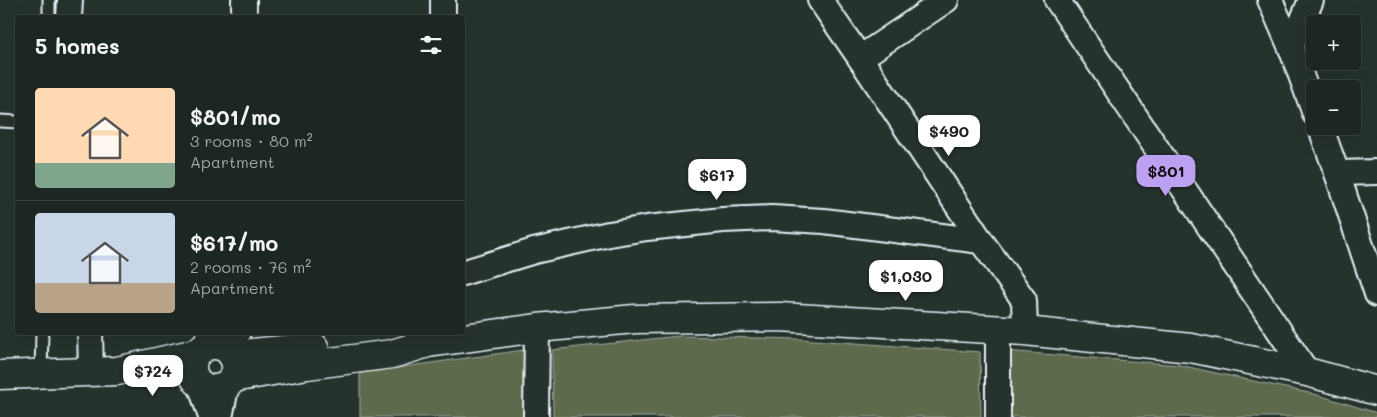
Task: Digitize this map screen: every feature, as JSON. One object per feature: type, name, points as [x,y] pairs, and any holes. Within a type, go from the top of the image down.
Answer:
[{"type":"main road","points":[[465,335],[635,319],[779,317],[998,329],[1192,348],[1307,372],[1377,391]]},
{"type":"main road","points":[[278,335],[286,342],[299,348]]},
{"type":"main road","points":[[0,375],[104,372],[221,354],[461,335]]},
{"type":"main road","points":[[198,382],[191,367],[192,360],[221,354],[307,365],[392,354],[429,338]]},
{"type":"main road","points":[[104,372],[198,382]]},
{"type":"street","points":[[70,0],[70,15]]},
{"type":"street","points":[[244,0],[244,15]]},
{"type":"street","points":[[443,15],[444,0]]},
{"type":"street","points":[[820,0],[981,241],[1024,300],[1025,331]]},
{"type":"street","points":[[860,58],[946,0]]},
{"type":"street","points":[[1057,0],[1307,372]]},
{"type":"street","points":[[1270,0],[1291,48],[1306,89]]},
{"type":"street","points":[[1291,48],[1311,0]]},
{"type":"street","points":[[1323,135],[1377,294]]},
{"type":"street","points":[[1337,173],[1377,172]]},
{"type":"street","points":[[465,272],[534,251],[609,234],[723,220],[772,218],[824,221],[981,241]]},
{"type":"street","points":[[536,417],[537,328]]},
{"type":"street","points":[[998,329],[998,417]]},
{"type":"street","points":[[91,335],[104,372]]},
{"type":"street","points":[[220,417],[221,354]]},
{"type":"street","points":[[198,382],[211,417]]},
{"type":"lane","points":[[49,0],[49,15]]},
{"type":"lane","points":[[0,121],[15,122]]},
{"type":"lane","points":[[41,374],[42,335]]},
{"type":"green space","points":[[678,336],[799,339],[980,352],[981,417],[553,417],[552,350]]},
{"type":"green space","points":[[524,350],[526,417],[360,417],[360,373]]},
{"type":"green space","points":[[1005,351],[1179,365],[1318,395],[1377,413],[1377,417],[1006,417]]}]
